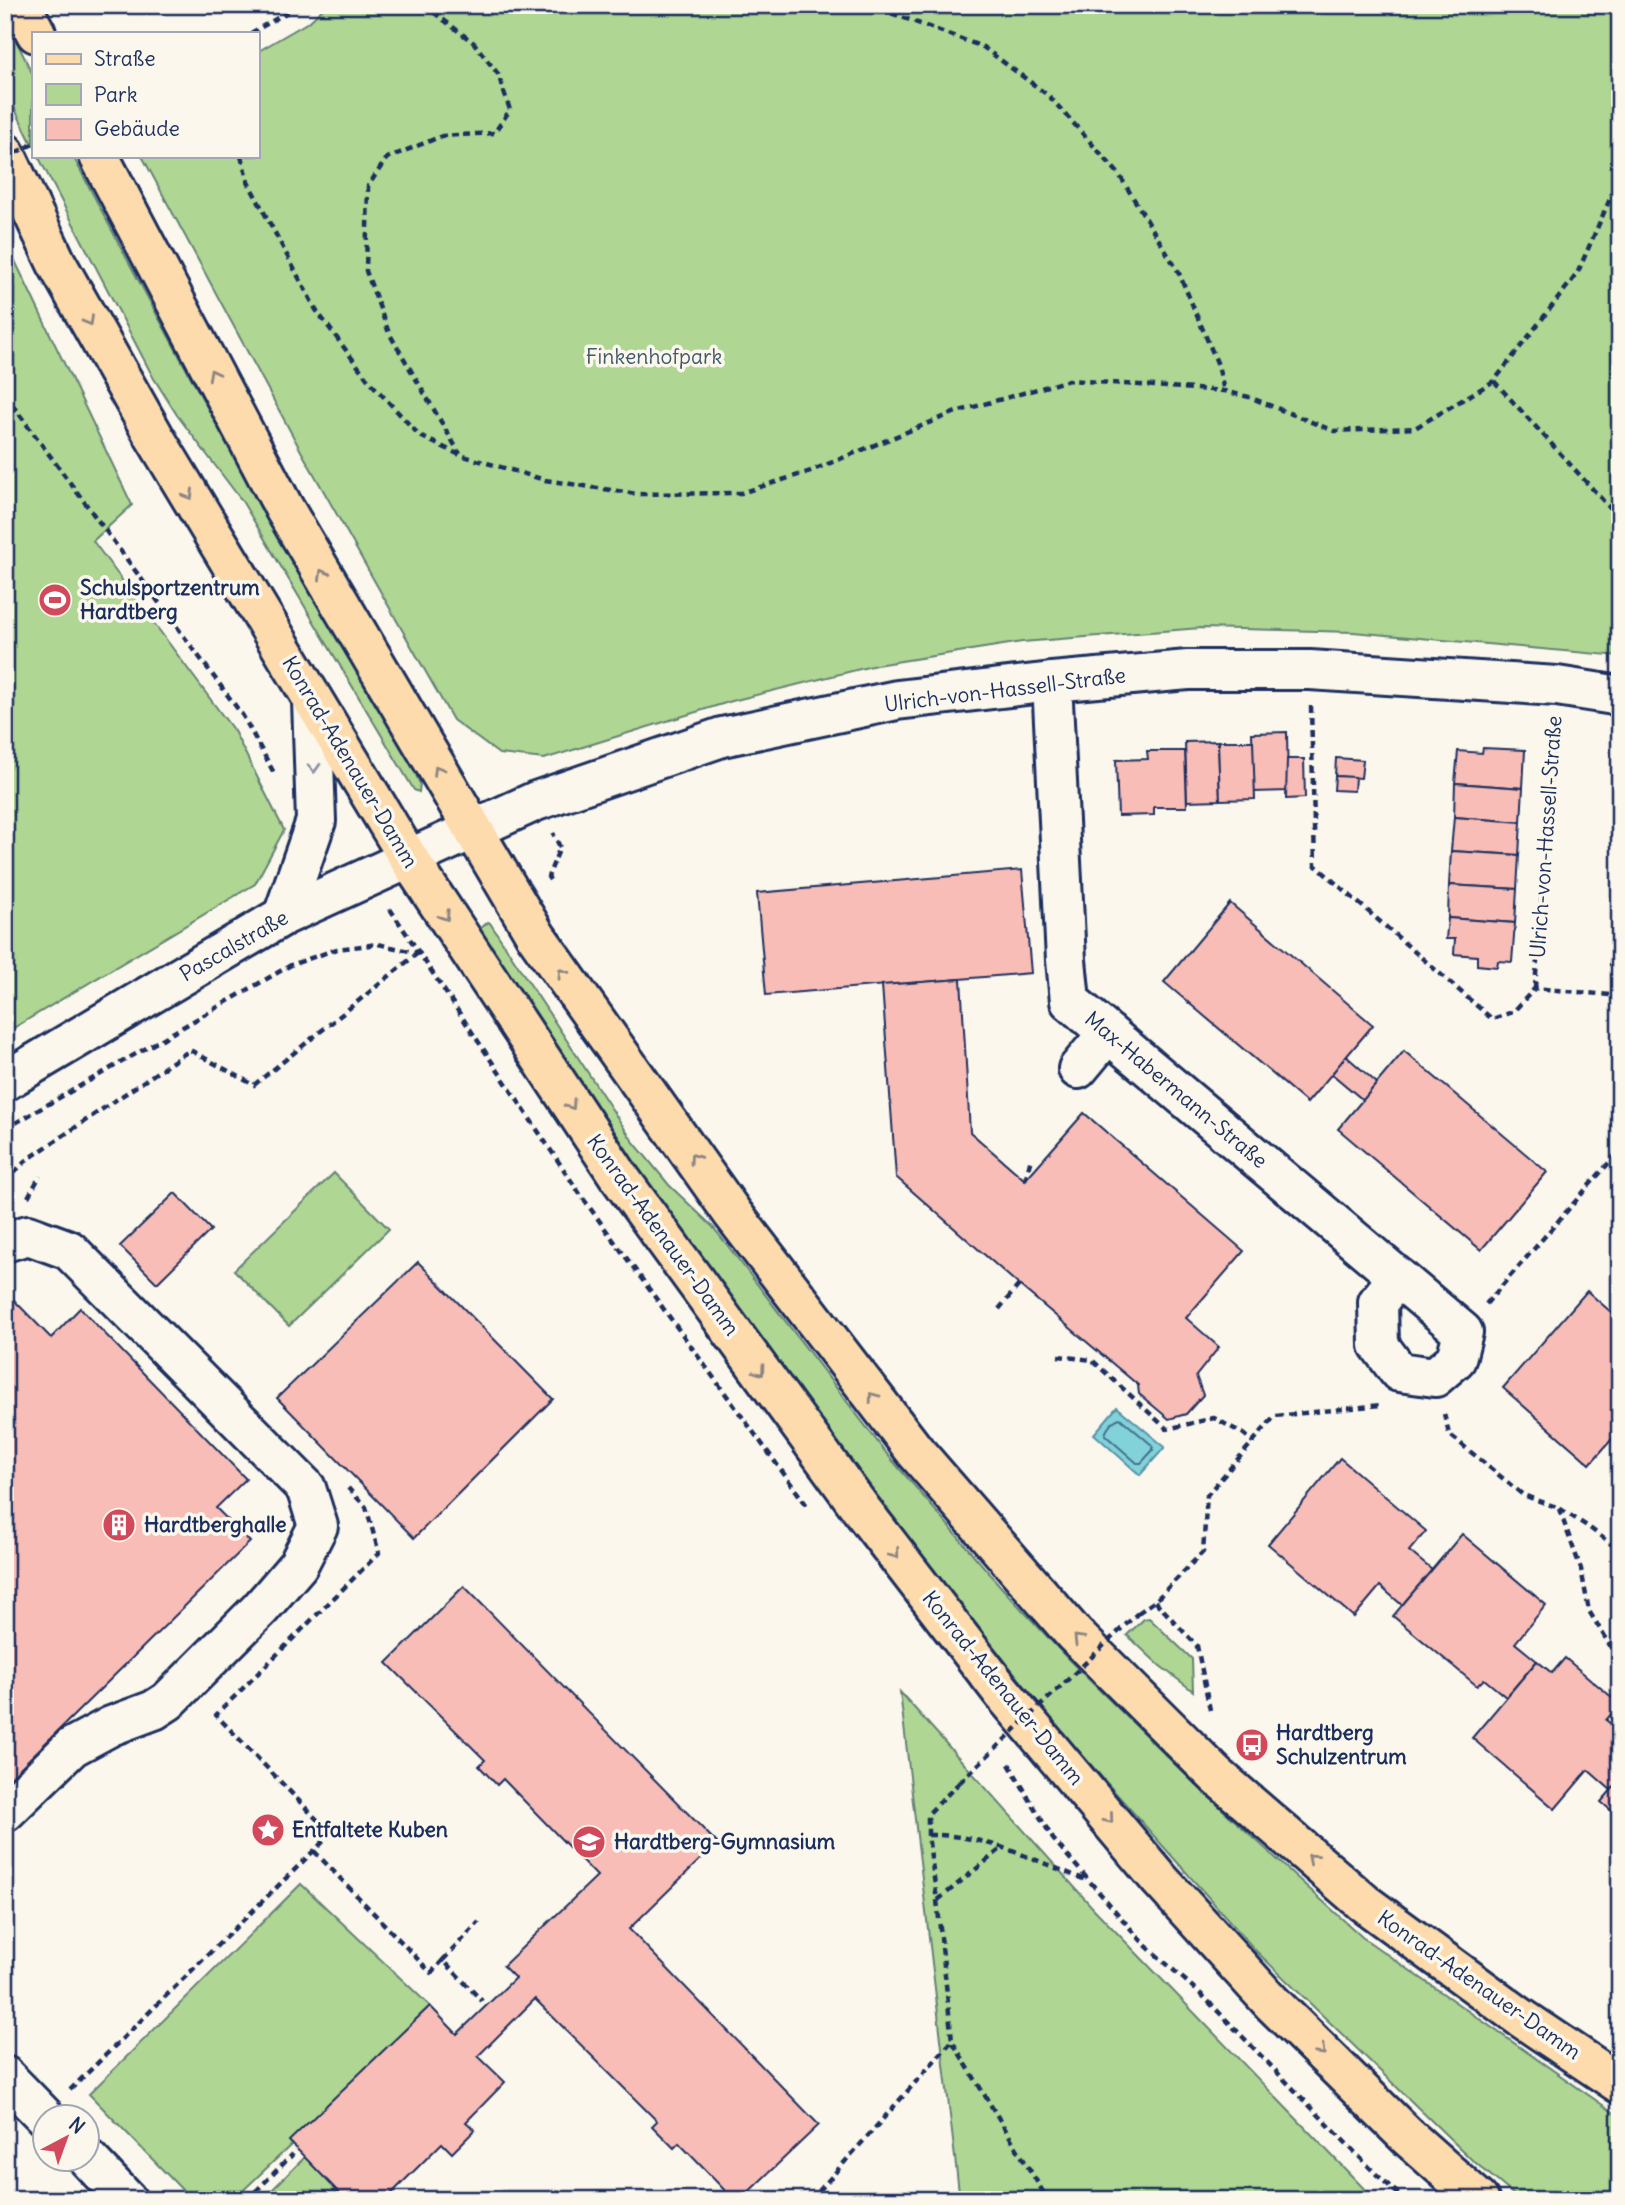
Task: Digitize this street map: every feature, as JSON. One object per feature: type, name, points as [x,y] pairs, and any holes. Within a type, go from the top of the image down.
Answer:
[{"type":"main road","points":[[21,5],[35,32]]},
{"type":"main road","name":"Konrad-Adenauer-Damm","points":[[5,156],[56,262],[154,436],[312,700],[409,859],[620,1178],[861,1509],[1002,1692],[1160,1880],[1272,2003],[1407,2136],[1479,2200]]},
{"type":"main road","name":"Konrad-Adenauer-Damm","points":[[100,158],[284,508],[536,936],[733,1214],[915,1451],[1074,1634],[1217,1776],[1364,1903],[1520,2017],[1620,2084]]},
{"type":"street","name":"Ulrich-von-Hassell-Straße","points":[[472,829],[536,801],[722,737],[897,700],[1052,682],[1188,670],[1310,670],[1557,686],[1620,696]]},
{"type":"street","name":"Max-Habermann-Straße","points":[[1052,682],[1070,1000],[1463,1332]]},
{"type":"street","points":[[283,916],[316,821],[312,700]]},
{"type":"street","name":"Pascalstraße","points":[[5,1081],[283,916],[472,829]]},
{"type":"street","points":[[1078,1069],[1108,1033]]},
{"type":"street","points":[[5,1242],[28,1235],[69,1250],[306,1488],[318,1526],[298,1565],[260,1609],[168,1702],[72,1746],[5,1812]]},
{"type":"street","points":[[1398,1277],[1378,1302],[1379,1345],[1399,1372],[1435,1377],[1456,1359],[1463,1332]]},
{"type":"street","points":[[5,2076],[33,2104]]},
{"type":"street","points":[[102,2174],[127,2200]]},
{"type":"path","points":[[253,32],[300,5]]},
{"type":"path","points":[[424,5],[474,43],[498,74],[510,110],[494,133],[442,136],[387,158],[368,186],[366,271],[388,333],[460,455]]},
{"type":"path","points":[[869,5],[983,47],[1049,96],[1118,173],[1178,271],[1218,365],[1224,391]]},
{"type":"path","points":[[5,156],[32,144]]},
{"type":"path","points":[[242,158],[248,181],[316,310],[369,381],[420,436],[460,455],[545,480],[637,494],[741,493],[808,472],[956,412],[1069,380],[1224,391],[1249,397],[1334,431],[1415,428],[1494,381],[1577,274],[1620,176]]},
{"type":"path","points":[[1494,381],[1609,507],[1620,515]]},
{"type":"path","points":[[5,396],[243,716],[278,783]]},
{"type":"path","points":[[1310,670],[1315,865],[1492,1019],[1513,1013],[1535,988],[1620,996]]},
{"type":"path","name":"Ulrich-von-Hassell-Straße","points":[[1535,988],[1557,686]]},
{"type":"path","points":[[536,801],[560,847],[548,877],[554,889]]},
{"type":"path","points":[[5,1129],[291,965],[337,949],[378,944],[418,953],[254,1085],[190,1050],[27,1160],[5,1181]]},
{"type":"path","points":[[1463,1332],[1620,1150]]},
{"type":"path","points":[[1025,1180],[1031,1159]]},
{"type":"path","points":[[28,1199],[40,1177]]},
{"type":"path","points":[[999,1309],[1019,1285]]},
{"type":"path","points":[[1048,2200],[952,2041],[928,1835],[928,1814],[1138,1613],[1155,1601],[1203,1552],[1207,1495],[1275,1416],[1383,1405],[1379,1345]]},
{"type":"path","points":[[1058,1356],[1093,1360],[1167,1429],[1214,1419],[1244,1434],[1253,1442]]},
{"type":"path","points":[[1435,1377],[1448,1434],[1523,1495],[1559,1508],[1620,1551]]},
{"type":"path","points":[[57,2104],[331,1834],[216,1715],[379,1553],[366,1507],[347,1487]]},
{"type":"path","points":[[1559,1508],[1581,1569],[1589,1611],[1620,1662]]},
{"type":"path","points":[[1155,1601],[1197,1646],[1210,1710],[1200,1702]]},
{"type":"path","points":[[1111,1624],[1121,1634]]},
{"type":"path","points":[[928,1835],[943,1834],[1003,1848],[1087,1880],[1144,1944],[1204,1997],[1376,2174],[1405,2200]]},
{"type":"path","points":[[937,1900],[1003,1848]]},
{"type":"path","points":[[313,1851],[431,1973],[479,1922]]},
{"type":"path","points":[[443,1960],[482,2001]]},
{"type":"path","points":[[811,2200],[952,2041]]},
{"type":"path","points":[[247,2200],[293,2154]]},
{"type":"green space","name":"Finkenhofpark","points":[[327,5],[1620,5],[1620,656],[1353,632],[1201,628],[1022,642],[876,665],[732,701],[544,759],[499,754],[453,720],[301,451],[143,158],[259,158],[259,51],[310,21]]},
{"type":"green space","points":[[5,18],[32,73],[32,144],[5,89]]},
{"type":"green space","points":[[39,158],[74,158],[238,462],[411,763],[420,784],[419,792],[414,790],[242,501],[177,415],[153,377]]},
{"type":"green space","name":"Schulsportzentrum Hardtberg","points":[[5,240],[132,505],[93,541],[234,731],[284,830],[255,884],[5,1033]]},
{"type":"green space","points":[[488,922],[632,1140],[669,1185],[712,1226],[887,1454],[1002,1588],[1068,1659],[1198,1787],[1362,1937],[1620,2117],[1620,2200],[1520,2200],[1471,2159],[1256,1951],[1060,1730],[898,1527],[672,1220],[595,1109],[485,941],[479,930]]},
{"type":"green space","points":[[334,1173],[389,1229],[289,1326],[234,1270]]},
{"type":"green space","points":[[1149,1618],[1192,1659],[1193,1691],[1159,1665],[1127,1635],[1144,1619]]},
{"type":"green space","points":[[900,1692],[1093,1908],[1375,2200],[960,2200]]},
{"type":"green space","points":[[301,1884],[430,2006],[233,2200],[192,2200],[102,2107],[102,2104],[89,2094]]},
{"type":"green space","points":[[305,2157],[346,2200],[262,2200]]},
{"type":"water","points":[[1117,1407],[1165,1447],[1140,1475],[1094,1434]]},
{"type":"building","points":[[1287,732],[1288,791],[1254,792],[1252,733]]},
{"type":"building","points":[[1218,741],[1220,800],[1187,801],[1185,742]]},
{"type":"building","points":[[1218,741],[1253,741],[1255,799],[1220,800]]},
{"type":"building","points":[[1483,748],[1525,750],[1523,788],[1455,783],[1458,751],[1482,753]]},
{"type":"building","points":[[1147,751],[1185,751],[1187,807],[1154,807],[1154,815],[1118,816],[1116,760],[1148,759]]},
{"type":"building","points":[[1336,758],[1363,760],[1361,778],[1335,776]]},
{"type":"building","points":[[1287,759],[1304,759],[1305,798],[1286,799]]},
{"type":"building","points":[[1335,776],[1355,777],[1354,791],[1334,790]]},
{"type":"building","points":[[1455,783],[1523,788],[1521,822],[1454,817]]},
{"type":"building","points":[[1454,817],[1521,822],[1519,855],[1451,851]]},
{"type":"building","points":[[1451,851],[1519,855],[1517,889],[1449,885]]},
{"type":"building","points":[[1022,870],[1031,973],[766,995],[757,893]]},
{"type":"building","points":[[1449,885],[1517,889],[1515,923],[1448,918]]},
{"type":"building","points":[[1230,903],[1373,1025],[1307,1103],[1164,982]]},
{"type":"building","points":[[1448,918],[1515,923],[1512,962],[1498,961],[1497,967],[1477,965],[1477,956],[1454,954],[1455,939],[1446,939]]},
{"type":"building","points":[[1619,935],[1620,970],[1615,969],[1615,965],[1610,965],[1612,939],[1618,939]]},
{"type":"building","points":[[961,979],[970,1132],[1025,1180],[1084,1113],[1244,1251],[1186,1318],[1219,1347],[1196,1376],[1203,1395],[1186,1414],[1169,1419],[1139,1394],[1138,1385],[896,1177],[882,985]]},
{"type":"building","points":[[1404,1051],[1547,1172],[1481,1250],[1338,1129]]},
{"type":"building","points":[[1346,1056],[1377,1083],[1363,1100],[1332,1074]]},
{"type":"building","points":[[175,1193],[211,1230],[157,1283],[120,1246]]},
{"type":"building","points":[[418,1262],[553,1399],[414,1538],[277,1398]]},
{"type":"building","name":"Hardtberghalle","points":[[5,1291],[51,1338],[80,1308],[246,1479],[216,1508],[250,1542],[8,1780],[5,1777]]},
{"type":"building","points":[[1587,1291],[1620,1320],[1620,1329],[1614,1335],[1620,1340],[1620,1430],[1590,1464],[1503,1388]]},
{"type":"building","points":[[1340,1458],[1426,1531],[1409,1551],[1432,1570],[1402,1605],[1380,1586],[1354,1617],[1268,1544]]},
{"type":"building","points":[[1462,1534],[1546,1605],[1515,1643],[1537,1661],[1506,1697],[1484,1679],[1477,1686],[1393,1616]]},
{"type":"building","points":[[464,1586],[717,1843],[629,1929],[819,2125],[740,2200],[734,2200],[679,2143],[674,2148],[652,2126],[657,2121],[535,1999],[478,2056],[505,2082],[466,2122],[475,2130],[452,2153],[442,2143],[385,2200],[346,2200],[289,2141],[430,2006],[457,2034],[515,1978],[503,1966],[597,1876],[503,1779],[497,1785],[479,1766],[485,1760],[387,1663]]},
{"type":"building","points":[[1565,1658],[1620,1704],[1606,1720],[1620,1731],[1620,1780],[1611,1790],[1588,1770],[1555,1809],[1472,1738],[1537,1661],[1552,1673]]},
{"type":"building","points":[[1620,1780],[1620,1818],[1601,1802]]},
{"type":"place","name":"Schulsportzentrum Hardtberg","points":[[55,600]]},
{"type":"place","name":"Hardtberghalle","points":[[119,1525]]},
{"type":"place","name":"Hardtberg Schulzentrum","points":[[1252,1745]]},
{"type":"place","name":"Entfaltete Kuben","points":[[268,1830]]},
{"type":"place","name":"Hardtberg-Gymnasium","points":[[589,1842]]}]
